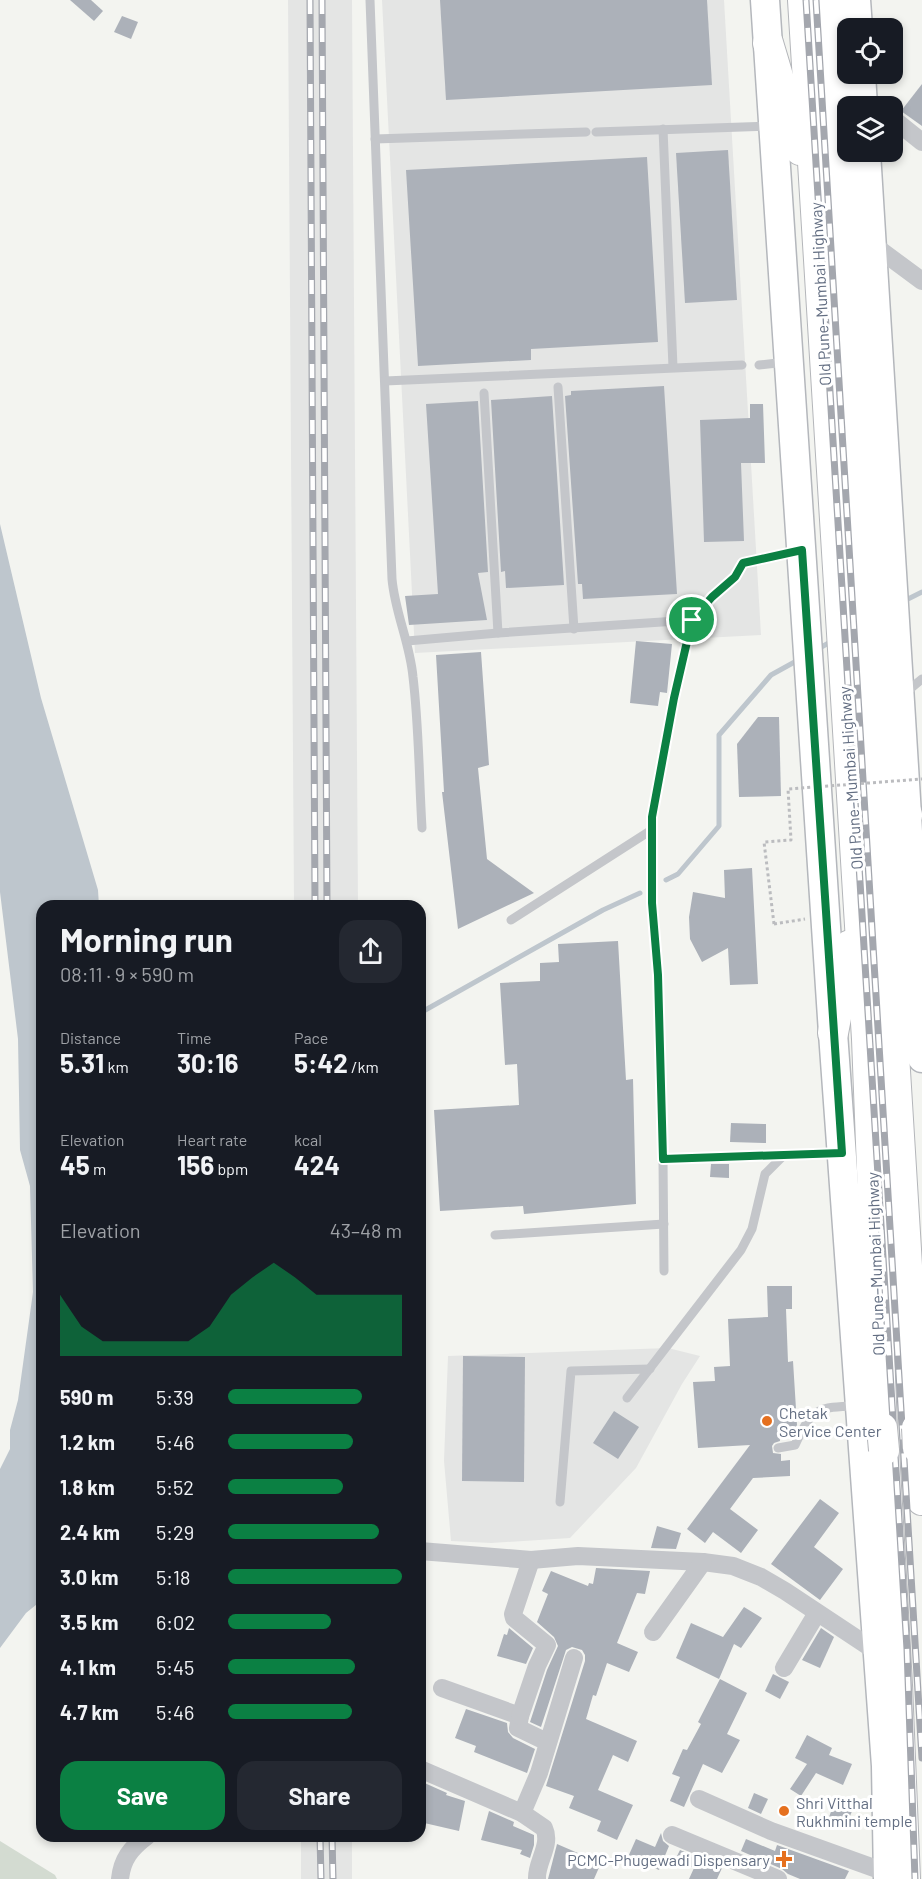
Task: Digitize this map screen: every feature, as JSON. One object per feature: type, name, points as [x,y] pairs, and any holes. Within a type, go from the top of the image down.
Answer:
[{"type":"highway","name":"Old Pune–Mumbai Highway","points":[[803,0],[814,199],[854,629],[885,699],[922,1500]]},
{"type":"highway","name":"Old Pune–Mumbai Highway","points":[[829,0],[854,629],[858,902],[867,1039],[876,1439],[897,1685],[894,1877]]},
{"type":"highway","points":[[832,44],[835,0]]},
{"type":"highway","points":[[768,43],[814,199]]},
{"type":"highway","points":[[885,699],[907,815]]},
{"type":"highway","points":[[833,1033],[858,902]]},
{"type":"main road","points":[[765,0],[833,1033],[860,1405],[876,1439],[878,1652],[894,1877]]},
{"type":"main road","points":[[856,0],[857,18]]},
{"type":"main road","points":[[867,162],[894,607],[885,699]]},
{"type":"main road","points":[[907,815],[917,898],[922,1058]]},
{"type":"main road","points":[[876,1439],[919,1437]]},
{"type":"street","points":[[903,127],[922,142]]},
{"type":"street","points":[[872,244],[922,281]]},
{"type":"street","points":[[426,1551],[531,1560],[578,1556],[703,1562],[733,1566],[762,1577],[878,1652]]},
{"type":"street","points":[[531,1560],[513,1614],[514,1618],[547,1645],[537,1666],[518,1728],[547,1742]]},
{"type":"street","points":[[653,1632],[703,1562]]},
{"type":"street","points":[[784,1668],[817,1613]]},
{"type":"street","points":[[522,1814],[538,1773],[574,1658]]},
{"type":"street","points":[[442,1688],[520,1716]]},
{"type":"street","points":[[426,1772],[522,1814],[544,1828],[545,1846],[537,1879]]},
{"type":"street","points":[[699,1799],[771,1831],[894,1877]]},
{"type":"street","points":[[672,1835],[778,1879]]},
{"type":"street","points":[[120,1879],[122,1866],[128,1854],[141,1842]]},
{"type":"lane","points":[[370,0],[393,596],[407,641],[413,676],[422,828]]},
{"type":"lane","points":[[597,132],[774,126]]},
{"type":"lane","points":[[663,129],[673,367]]},
{"type":"lane","points":[[375,139],[586,132]]},
{"type":"lane","points":[[759,365],[789,362]]},
{"type":"lane","points":[[385,381],[742,365]]},
{"type":"lane","points":[[558,387],[574,629]]},
{"type":"lane","points":[[484,393],[498,633]]},
{"type":"lane","points":[[664,1271],[658,975],[652,903],[652,817],[672,709],[692,620],[712,597],[735,577],[743,563],[802,550]]},
{"type":"lane","points":[[407,641],[692,620]]},
{"type":"lane","points":[[885,699],[922,679]]},
{"type":"lane","points":[[511,920],[652,829]]},
{"type":"lane","points":[[663,1159],[842,1153]]},
{"type":"lane","points":[[627,1398],[741,1250],[752,1229],[765,1174],[784,1155]]},
{"type":"lane","points":[[495,1235],[664,1224]]},
{"type":"lane","points":[[560,1502],[571,1371],[650,1369]]},
{"type":"lane","points":[[778,1449],[795,1446],[804,1425],[817,1412],[829,1406],[860,1405]]},
{"type":"path","points":[[826,916],[774,924],[764,842],[791,840],[788,789],[922,778]]},
{"type":"shaded area","points":[[288,0],[352,0],[358,900],[294,900]]},
{"type":"shaded area","points":[[382,0],[724,0],[761,635],[415,653]]},
{"type":"shaded area","points":[[0,524],[41,698],[98,890],[99,900],[36,900],[36,1605],[26,1613],[0,1648],[0,1469],[10,1449],[10,1430],[18,1400],[33,1292],[30,1186],[20,1150],[18,1039],[0,892]]},
{"type":"shaded area","points":[[668,1348],[700,1356],[636,1468],[570,1538],[491,1543],[451,1541],[444,1461],[448,1356]]},
{"type":"shaded area","points":[[0,1841],[55,1875],[57,1879],[0,1879]]},
{"type":"shaded area","points":[[301,1842],[352,1842],[352,1879],[301,1879]]},
{"type":"building","points":[[70,0],[91,0],[103,11],[94,21]]},
{"type":"building","points":[[440,0],[707,0],[712,85],[446,100]]},
{"type":"building","points":[[122,16],[138,22],[131,39],[114,32]]},
{"type":"building","points":[[922,84],[922,126],[903,112],[903,108]]},
{"type":"building","points":[[728,150],[737,300],[685,303],[676,153]]},
{"type":"building","points":[[647,157],[658,342],[531,349],[531,360],[418,366],[406,170]]},
{"type":"building","points":[[664,386],[677,594],[583,599],[582,584],[578,584],[565,396],[571,395],[571,391]]},
{"type":"building","points":[[552,396],[564,585],[506,588],[505,571],[501,572],[491,400]]},
{"type":"building","points":[[478,401],[488,572],[478,573],[487,620],[409,625],[405,596],[438,594],[426,404]]},
{"type":"building","points":[[750,404],[763,404],[765,463],[741,463],[744,541],[704,542],[700,420],[750,418]]},
{"type":"building","points":[[636,641],[672,644],[667,693],[660,692],[658,706],[630,703]]},
{"type":"building","points":[[481,652],[489,765],[478,768],[487,859],[534,893],[458,929],[442,792],[444,792],[436,655]]},
{"type":"building","points":[[758,717],[779,717],[781,796],[739,797],[737,744]]},
{"type":"building","points":[[752,868],[758,984],[730,985],[728,948],[702,962],[690,939],[689,917],[693,892],[725,898],[724,870]]},
{"type":"building","points":[[618,941],[626,1080],[633,1079],[636,1204],[524,1214],[523,1206],[440,1211],[434,1110],[519,1105],[517,1064],[505,1065],[500,983],[540,981],[540,963],[559,962],[558,944]]},
{"type":"building","points":[[731,1123],[766,1124],[766,1143],[730,1142]]},
{"type":"building","points":[[711,1164],[729,1164],[729,1178],[710,1177]]},
{"type":"building","points":[[767,1286],[792,1286],[792,1309],[786,1309],[788,1362],[793,1361],[797,1425],[795,1429],[779,1430],[780,1441],[772,1446],[773,1453],[781,1454],[781,1461],[790,1460],[790,1476],[753,1478],[730,1509],[758,1530],[741,1553],[713,1532],[705,1543],[687,1529],[750,1445],[698,1448],[693,1382],[715,1381],[714,1367],[730,1366],[728,1319],[768,1317]]},
{"type":"building","points":[[463,1356],[525,1357],[524,1482],[462,1481]]},
{"type":"building","points":[[614,1411],[639,1427],[618,1459],[593,1443]]},
{"type":"building","points":[[820,1499],[839,1513],[814,1547],[843,1569],[820,1600],[771,1564]]},
{"type":"building","points":[[657,1526],[681,1533],[676,1549],[651,1548]]},
{"type":"building","points":[[596,1568],[650,1571],[645,1594],[637,1593],[617,1643],[638,1652],[629,1672],[607,1663],[596,1696],[593,1695],[586,1719],[637,1741],[628,1762],[613,1755],[598,1790],[633,1805],[617,1840],[597,1831],[601,1821],[569,1808],[574,1796],[546,1786],[585,1661],[582,1650],[572,1647],[566,1650],[541,1727],[530,1722],[547,1670],[558,1646],[554,1637],[537,1622],[548,1594],[542,1591],[551,1571],[588,1586],[589,1583],[593,1584]]},
{"type":"building","points":[[744,1607],[762,1618],[741,1648],[734,1644],[719,1679],[676,1658],[691,1623],[723,1637]]},
{"type":"building","points":[[509,1628],[533,1648],[526,1664],[497,1656],[504,1634],[507,1635]]},
{"type":"building","points":[[821,1628],[834,1637],[820,1668],[802,1660]]},
{"type":"building","points":[[773,1674],[789,1682],[780,1699],[765,1691]]},
{"type":"building","points":[[720,1679],[747,1693],[727,1734],[740,1740],[722,1773],[703,1764],[684,1807],[670,1801],[680,1777],[672,1774],[683,1749],[687,1750],[701,1724],[698,1722]]},
{"type":"building","points":[[466,1709],[507,1723],[508,1732],[513,1738],[535,1749],[527,1773],[474,1752],[476,1746],[455,1738]]},
{"type":"building","points":[[807,1735],[832,1748],[829,1755],[852,1764],[843,1785],[816,1773],[801,1796],[790,1789],[807,1764],[795,1758]]},
{"type":"building","points":[[426,1784],[447,1793],[446,1795],[465,1801],[459,1831],[426,1823]]},
{"type":"building","points":[[754,1793],[768,1799],[761,1814],[748,1808]]},
{"type":"building","points":[[835,1801],[853,1809],[846,1825],[829,1817]]},
{"type":"building","points":[[489,1811],[514,1822],[513,1826],[534,1835],[530,1858],[520,1854],[522,1850],[481,1840]]},
{"type":"building","points":[[661,1833],[663,1841],[669,1846],[659,1870],[628,1857],[636,1839],[655,1847]]},
{"type":"building","points":[[746,1839],[775,1851],[777,1845],[849,1871],[845,1879],[800,1879],[741,1851]]},
{"type":"building","points":[[557,1844],[601,1863],[594,1879],[548,1879]]},
{"type":"building","points":[[680,1850],[722,1868],[717,1879],[689,1879],[694,1868],[675,1860]]},
{"type":"waterway","points":[[902,602],[922,592]]},
{"type":"waterway","points":[[816,650],[834,640]]},
{"type":"waterway","points":[[666,880],[678,874],[719,826],[719,735],[771,675],[800,659]]},
{"type":"waterway","points":[[426,1010],[603,910],[640,893]]},
{"type":"railway","points":[[310,0],[315,900]]},
{"type":"railway","points":[[322,0],[327,900]]},
{"type":"railway","points":[[806,0],[907,1649],[915,1879]]},
{"type":"railway","points":[[816,0],[922,1758]]},
{"type":"railway","points":[[320,1842],[321,1879]]},
{"type":"railway","points":[[332,1842],[333,1879]]},
{"type":"place","name":"Chetak Service Center","points":[[767,1421]]},
{"type":"place","name":"Shri Vitthal Rukhmini temple","points":[[784,1811]]},
{"type":"place","name":"PCMC-Phugewadi Dispensary","points":[[784,1859]]},
{"type":"route","points":[[802,550],[842,1153],[663,1159],[658,975],[652,903],[654,863],[652,817],[674,698],[692,620],[712,597],[735,577],[743,563],[802,550]]}]
